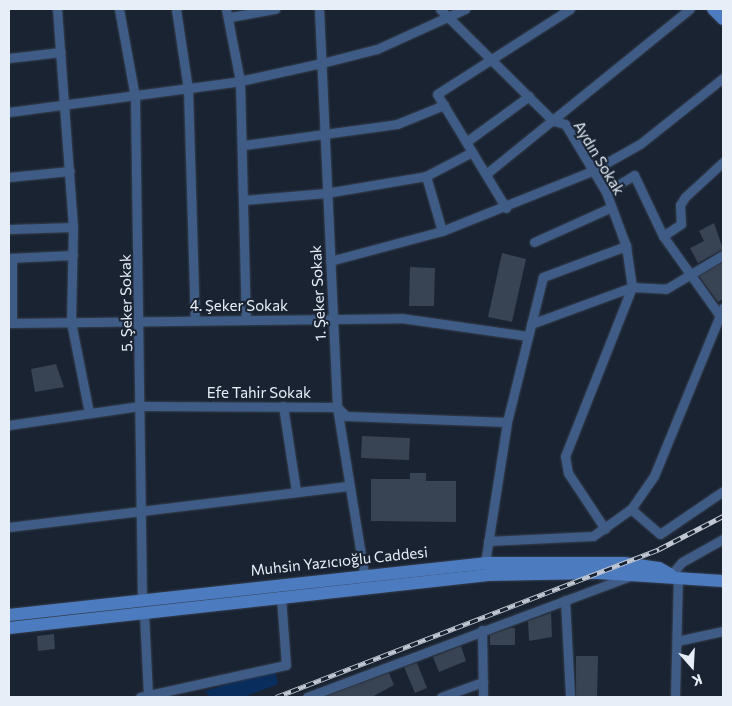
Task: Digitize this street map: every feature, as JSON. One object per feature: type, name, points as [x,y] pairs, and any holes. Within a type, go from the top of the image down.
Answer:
[{"type":"street","points":[[56,9],[67,108],[73,227],[71,322],[89,413]]},
{"type":"street","name":"5. Şeker Sokak","points":[[119,9],[135,97],[140,320],[142,599]]},
{"type":"street","points":[[176,9],[188,89],[195,320]]},
{"type":"street","points":[[246,320],[244,145],[240,81],[228,13],[275,9]]},
{"type":"street","name":"1. Şeker Sokak","points":[[319,9],[337,407],[364,574]]},
{"type":"street","points":[[9,112],[67,108],[240,81],[322,63],[377,49],[442,13],[464,9]]},
{"type":"street","points":[[506,208],[437,94],[570,9]]},
{"type":"street","points":[[486,174],[690,9]]},
{"type":"street","points":[[713,9],[723,19]]},
{"type":"street","name":"Aydın Sokak","points":[[442,13],[553,121],[565,124],[606,192],[626,246],[632,287],[565,456],[568,473],[605,529]]},
{"type":"street","points":[[9,58],[61,52]]},
{"type":"street","points":[[330,261],[442,231],[506,208],[592,171],[640,144],[723,78]]},
{"type":"street","points":[[466,142],[529,96]]},
{"type":"street","points":[[244,145],[397,124],[444,105]]},
{"type":"street","points":[[244,200],[326,193],[426,176],[472,152]]},
{"type":"street","points":[[663,236],[681,224],[679,212],[685,197],[723,162]]},
{"type":"street","points":[[9,177],[70,171]]},
{"type":"street","points":[[606,192],[634,175],[663,236],[721,309],[723,320]]},
{"type":"street","points":[[426,176],[442,231]]},
{"type":"street","points":[[534,242],[612,207]]},
{"type":"street","points":[[9,229],[73,227]]},
{"type":"street","points":[[486,569],[488,541],[507,422],[543,278],[626,246]]},
{"type":"street","points":[[10,323],[10,258],[73,255]]},
{"type":"street","points":[[532,324],[632,287],[666,289],[685,275],[694,275],[723,255]]},
{"type":"street","points":[[488,541],[554,540],[593,536],[631,510],[654,476],[713,340],[721,309]]},
{"type":"street","name":"4. Şeker Sokak","points":[[10,323],[401,318],[528,336]]},
{"type":"street","name":"Efe Tahir Sokak","points":[[9,425],[140,406],[337,407],[346,416],[507,422]]},
{"type":"street","points":[[283,406],[296,491]]},
{"type":"street","points":[[9,527],[350,486]]},
{"type":"street","points":[[631,510],[660,534],[723,492]]},
{"type":"street","points":[[675,697],[677,640],[675,576],[682,562],[723,539]]},
{"type":"street","name":"Muhsin Yazıcıoğlu Caddesi","points":[[9,615],[364,574],[624,563],[659,568],[675,576]]},
{"type":"street","name":"Muhsin Yazıcıoğlu Caddesi","points":[[9,628],[281,597],[486,569],[631,576],[675,576],[723,581]]},
{"type":"street","points":[[307,697],[482,630],[631,576]]},
{"type":"street","points":[[144,613],[144,697],[286,665],[281,597]]},
{"type":"street","points":[[565,600],[570,697]]},
{"type":"street","points":[[482,630],[484,697]]},
{"type":"street","points":[[677,640],[723,631]]},
{"type":"street","points":[[441,697],[483,682]]},
{"type":"shaded area","points":[[275,670],[278,684],[244,697],[210,697],[205,691]]},
{"type":"building","points":[[714,223],[723,249],[698,263],[690,248],[704,241],[699,231]]},
{"type":"building","points":[[502,253],[526,259],[512,322],[488,317]]},
{"type":"building","points":[[723,262],[723,299],[718,302],[699,276]]},
{"type":"building","points":[[410,267],[435,268],[434,306],[409,306]]},
{"type":"building","points":[[56,364],[64,387],[35,392],[31,369]]},
{"type":"building","points":[[362,436],[410,438],[409,460],[361,458]]},
{"type":"building","points":[[410,473],[426,473],[426,481],[456,481],[456,522],[371,521],[371,479],[410,479]]},
{"type":"building","points":[[551,613],[552,637],[529,641],[528,621]]},
{"type":"building","points":[[515,628],[515,645],[490,645],[490,635]]},
{"type":"building","points":[[54,634],[55,649],[38,651],[37,636]]},
{"type":"building","points":[[461,646],[466,661],[439,672],[433,657]]},
{"type":"building","points":[[576,656],[598,656],[597,697],[576,697]]},
{"type":"building","points":[[417,663],[427,688],[415,693],[404,667]]},
{"type":"building","points":[[389,673],[394,685],[372,697],[324,697]]},
{"type":"railway","points":[[276,697],[659,549],[723,516]]}]
